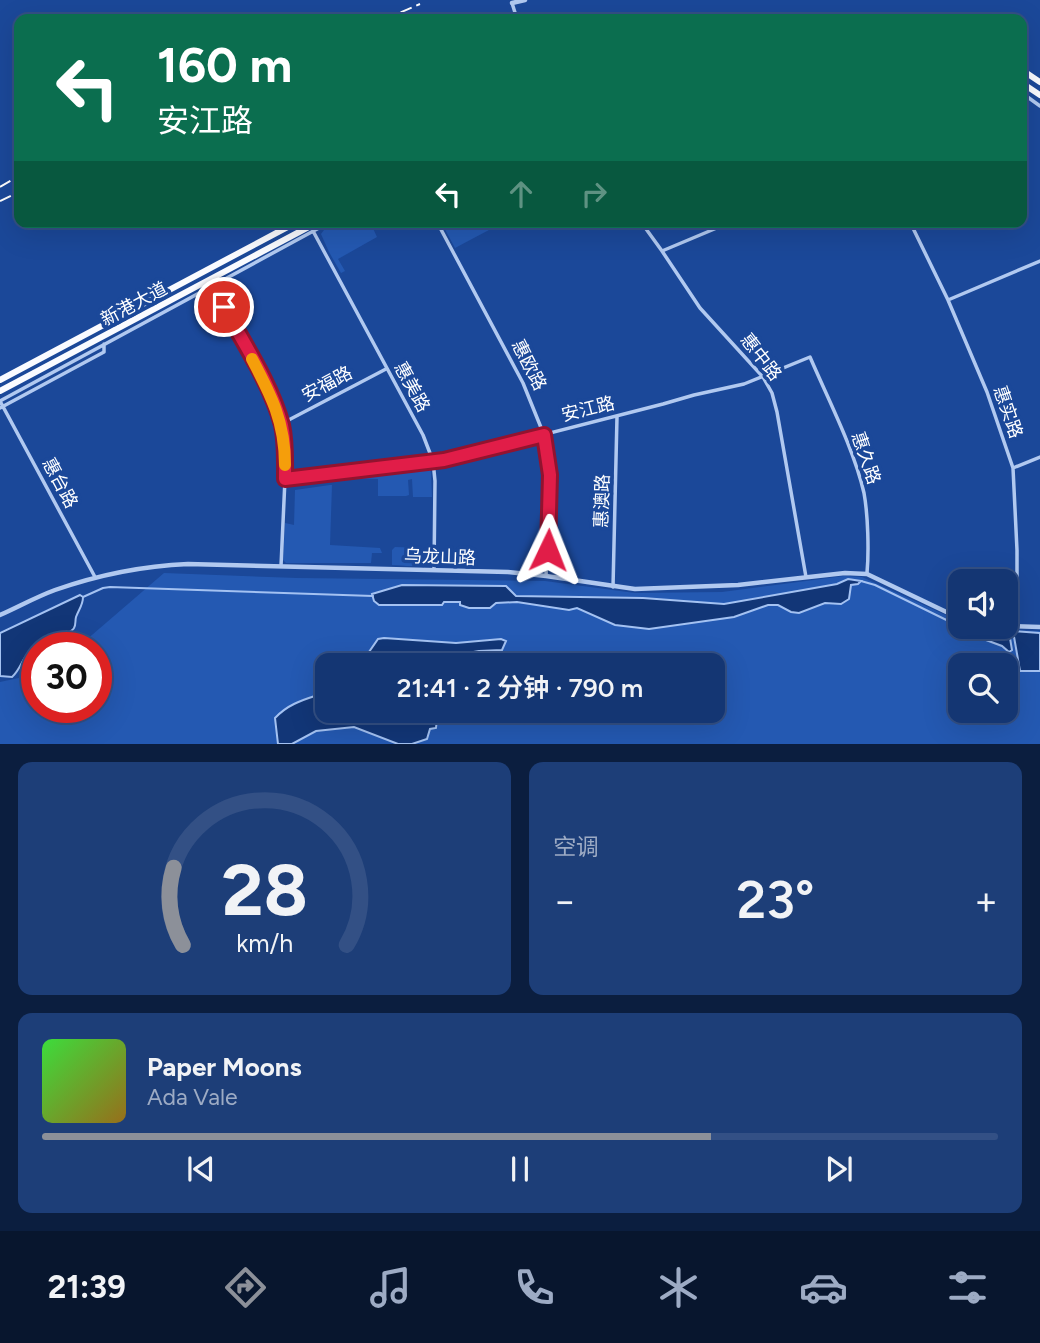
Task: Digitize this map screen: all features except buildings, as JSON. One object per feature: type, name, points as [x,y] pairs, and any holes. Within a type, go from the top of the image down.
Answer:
[{"type":"main road","name":"新港大道","points":[[0,380],[286,228]]},
{"type":"main road","name":"新港大道","points":[[0,391],[307,228]]},
{"type":"street","points":[[515,14],[512,3],[525,0]]},
{"type":"street","points":[[1027,97],[1040,106]]},
{"type":"street","points":[[1,404],[104,352],[104,344],[319,228]]},
{"type":"street","name":"惠欧路","points":[[441,228],[523,383],[544,435],[550,475],[546,576]]},
{"type":"street","name":"惠中路","points":[[645,228],[701,308],[763,377],[772,393],[806,578]]},
{"type":"street","points":[[662,251],[718,228]]},
{"type":"street","name":"惠实路","points":[[913,228],[948,300],[987,392],[1013,468],[1017,569]]},
{"type":"street","name":"惠美路","points":[[313,231],[423,435],[433,461],[436,496],[434,570]]},
{"type":"street","points":[[948,300],[1040,261]]},
{"type":"street","points":[[212,286],[269,392],[281,424],[285,444],[281,566]]},
{"type":"street","name":"安江路","points":[[285,479],[444,460],[744,384],[810,357]]},
{"type":"street","name":"惠久路","points":[[810,357],[856,465],[863,491],[866,506],[867,574]]},
{"type":"street","name":"安福路","points":[[281,424],[386,369]]},
{"type":"street","name":"惠台路","points":[[1,404],[95,577]]},
{"type":"street","name":"惠澳路","points":[[613,587],[617,417]]},
{"type":"street","points":[[1013,468],[1040,457]]},
{"type":"street","name":"乌龙山路","points":[[0,615],[52,591],[95,577],[155,565],[188,564],[508,572],[635,589],[725,585],[845,573],[867,574],[948,613]]},
{"type":"street","points":[[1018,625],[1040,627]]},
{"type":"shaded area","points":[[373,228],[377,237],[338,259],[345,271],[341,273],[321,234],[324,230]]},
{"type":"shaded area","points":[[444,228],[493,228],[455,248]]},
{"type":"shaded area","points":[[429,465],[431,473],[432,497],[413,497],[412,479],[408,480],[409,495],[378,496],[378,479],[349,478],[349,473]]},
{"type":"shaded area","points":[[332,485],[330,545],[380,548],[382,553],[372,553],[371,563],[286,563],[283,560],[285,523],[294,525],[295,490]]},
{"type":"shaded area","points":[[395,547],[425,548],[427,550],[424,562],[416,566],[392,565],[392,550]]},
{"type":"shaded area","points":[[164,573],[297,578],[545,581],[635,593],[722,592],[844,576],[862,577],[948,616],[948,639],[1018,639],[1018,630],[1040,631],[1040,744],[0,744],[0,682],[21,677],[21,723],[112,723],[112,632],[95,632]]},
{"type":"shaded area","points":[[848,579],[861,581],[851,585],[849,599],[841,604],[825,603],[799,613],[778,605],[768,605],[734,617],[649,629],[615,625],[577,608],[569,610],[517,602],[496,603],[490,608],[469,608],[460,605],[460,602],[444,602],[442,605],[379,605],[372,594],[402,585],[506,586],[516,596],[643,598],[724,604],[837,584]]},
{"type":"shaded area","points":[[80,595],[83,597],[75,627],[69,632],[21,632],[21,665],[12,677],[0,676],[0,633]]},
{"type":"shaded area","points":[[1018,631],[1040,633],[1040,671],[1020,671],[1014,639],[1018,639]]},
{"type":"shaded area","points":[[378,639],[456,643],[501,639],[506,641],[502,650],[468,653],[368,653]]},
{"type":"shaded area","points":[[983,639],[1010,639],[1012,650],[1009,652],[1002,646]]},
{"type":"shaded area","points":[[315,696],[315,723],[436,723],[436,728],[430,729],[427,739],[412,744],[398,744],[354,727],[316,731],[292,744],[278,744],[275,718]]},
{"type":"waterway","points":[[861,581],[875,585],[948,621]]},
{"type":"waterway","points":[[83,597],[110,587],[373,596]]},
{"type":"railway","points":[[397,14],[420,4]]},
{"type":"railway","points":[[0,187],[14,179]]},
{"type":"railway","points":[[0,201],[14,194]]},
{"type":"slow traffic","points":[[252,359],[281,424],[285,465]]},
{"type":"route","points":[[224,307],[269,392],[281,424],[285,444],[285,479],[444,460],[544,435],[550,475],[548,550]]}]
